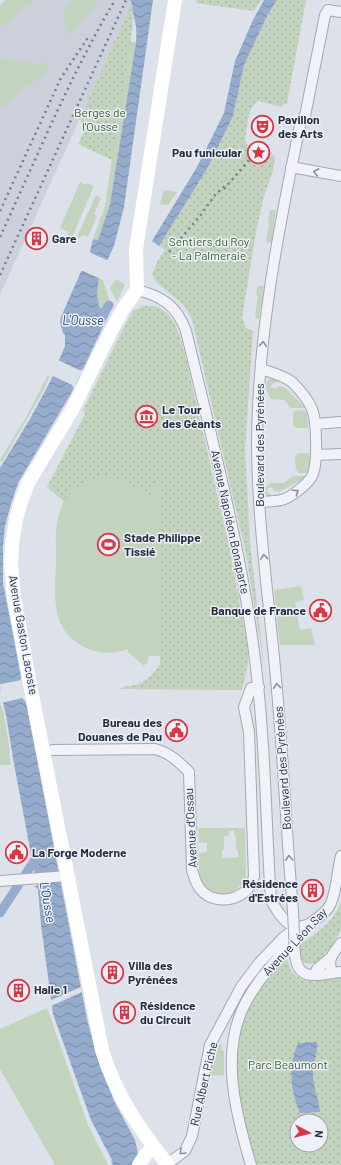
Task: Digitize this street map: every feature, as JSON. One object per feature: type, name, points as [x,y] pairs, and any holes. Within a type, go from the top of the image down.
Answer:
[{"type":"main road","points":[[137,290],[136,249],[175,0]]},
{"type":"main road","name":"Avenue Gaston Lacoste","points":[[137,290],[116,321],[86,383],[28,483],[21,502],[13,533],[11,564],[14,597],[44,752],[64,877],[104,1059],[116,1088],[125,1104],[154,1147]]},
{"type":"main road","points":[[139,1165],[146,1154],[154,1147],[168,1165]]},
{"type":"street","name":"Boulevard des Pyrénées","points":[[315,975],[298,970],[295,955],[276,668],[259,502],[257,441],[265,324],[272,268],[291,167],[301,121],[305,116],[325,15],[328,10],[341,12]]},
{"type":"street","points":[[291,167],[341,176]]},
{"type":"street","name":"Avenue Napoléon Bonaparte","points":[[137,290],[150,293],[164,300],[181,318],[186,331],[238,555],[247,605],[258,687],[263,740],[271,900],[284,919],[297,927]]},
{"type":"street","points":[[259,502],[282,500],[300,489],[312,477],[316,455],[315,424],[312,410],[305,397],[291,381],[261,369]]},
{"type":"street","points":[[315,424],[341,422]]},
{"type":"street","points":[[316,455],[341,454]]},
{"type":"street","name":"Avenue d'Ossau","points":[[44,752],[53,750],[155,749],[175,758],[188,772],[192,870],[196,881],[201,890],[220,900],[238,896],[250,886],[254,876],[249,732],[244,707],[251,688],[258,687]]},
{"type":"street","name":"Avenue Léon Say","points":[[251,1165],[239,1126],[233,1089],[232,1058],[235,1034],[245,1003],[268,969],[310,924],[328,909],[331,904],[341,856]]},
{"type":"street","points":[[0,881],[64,877]]},
{"type":"street","points":[[297,927],[310,924]]},
{"type":"street","name":"Rue Albert Piche","points":[[168,1165],[185,1151],[192,1136],[210,1045],[246,981],[259,963],[278,943],[297,927]]},
{"type":"street","points":[[337,972],[315,975],[317,969],[330,958],[341,943]]},
{"type":"street","points":[[330,958],[330,965],[337,972]]},
{"type":"shaded area","points":[[5,0],[130,0],[132,3],[0,295],[0,6]]},
{"type":"green space","points":[[5,0],[32,0],[34,2],[0,28],[0,6]]},
{"type":"green space","points":[[75,0],[99,0],[90,13],[70,35],[64,26],[64,8]]},
{"type":"green space","points":[[197,0],[261,0],[254,11],[196,3]]},
{"type":"green space","name":"Sentiers du Roy - La Palmeraie","points":[[277,0],[306,0],[287,103],[281,107],[258,101],[252,108],[248,118],[245,140],[248,145],[252,147],[271,151],[275,157],[273,171],[264,196],[256,232],[242,317],[246,328],[253,331],[245,449],[250,543],[264,666],[246,553],[192,319],[183,304],[156,282],[152,274],[158,260],[165,250],[159,246],[207,169],[233,116],[244,65],[267,16]]},
{"type":"green space","name":"Berges de l'Ousse","points":[[132,3],[133,25],[112,160],[78,144],[84,132],[80,118]]},
{"type":"green space","points":[[126,42],[136,42],[110,204],[98,240],[93,239],[105,206],[125,72]]},
{"type":"green space","points":[[0,58],[23,60],[33,64],[45,63],[50,68],[37,80],[0,108]]},
{"type":"green space","points":[[80,182],[86,185],[87,183],[94,186],[72,237],[67,235],[69,232],[60,228]]},
{"type":"green space","points":[[164,190],[177,192],[168,205],[160,204]]},
{"type":"green space","points":[[96,195],[101,198],[94,214],[97,216],[88,237],[82,235],[80,238],[77,237]]},
{"type":"green space","points":[[276,210],[271,243],[268,243],[266,241],[269,224],[268,222],[270,211]]},
{"type":"green space","points":[[99,278],[103,280],[109,299],[104,309],[99,306],[97,294]]},
{"type":"green space","points":[[116,279],[125,284],[117,302],[110,288]]},
{"type":"green space","points":[[259,286],[264,286],[259,319],[257,319],[255,316],[258,296],[256,294]]},
{"type":"green space","points":[[143,306],[153,306],[161,309],[173,320],[185,354],[229,546],[245,632],[248,663],[242,690],[120,689],[143,682],[151,676],[160,664],[162,485],[151,484],[150,502],[140,491],[130,484],[119,479],[107,477],[95,478],[84,483],[74,490],[64,501],[47,487],[85,414],[83,410],[127,321],[133,311]]},
{"type":"green space","points":[[48,375],[50,376],[42,393],[2,462],[0,460],[25,419]]},
{"type":"green space","points":[[269,379],[279,379],[283,381],[276,382],[270,386],[275,389],[279,386],[284,387],[306,408],[291,408],[284,400],[271,399],[266,387]]},
{"type":"green space","points":[[296,410],[305,411],[307,414],[308,428],[297,428],[293,425],[293,413]]},
{"type":"green space","points":[[298,453],[309,453],[310,461],[308,471],[306,473],[299,473],[296,470],[295,458]]},
{"type":"green space","name":"Stade Philippe Tissié","points":[[169,470],[160,664],[160,656],[149,656],[148,661],[144,666],[128,652],[128,649],[108,653],[89,649],[76,642],[67,633],[61,623],[55,601],[56,538],[57,524],[64,501],[47,487],[60,478]]},
{"type":"green space","points":[[293,476],[307,476],[279,492],[274,491],[272,487],[267,489],[268,493],[275,497],[269,497],[266,495],[265,488],[270,483],[284,483]]},
{"type":"green space","points":[[301,586],[304,600],[295,602],[300,630],[311,628],[315,645],[280,645],[274,590]]},
{"type":"green space","points":[[0,703],[4,714],[11,765],[0,765]]},
{"type":"green space","points":[[198,828],[245,828],[246,878],[237,889],[231,892],[218,893],[206,887],[200,878],[199,853],[207,852],[207,843],[199,843]],"holes":[[[229,831],[234,831],[234,835],[236,836],[236,849],[238,850],[238,857],[222,858],[222,850],[224,850],[224,836],[229,836]]]},
{"type":"green space","points":[[341,902],[341,931],[318,962],[310,964],[303,962],[300,958],[298,946],[329,922]]},
{"type":"green space","name":"Parc Beaumont","points":[[286,959],[292,972],[303,980],[316,981],[341,976],[341,1165],[257,1165],[240,1106],[236,1065],[242,1026],[249,1007],[271,973]]},
{"type":"green space","points":[[47,1008],[88,1125],[108,1165],[55,1165],[0,1069],[0,1029]]},
{"type":"green space","points":[[222,1044],[221,1050],[224,1051],[224,1075],[208,1076],[215,1045]]},
{"type":"water","name":"L'Ousse","points":[[130,0],[153,0],[124,207],[114,246],[99,278],[97,294],[99,306],[110,312],[73,390],[18,483],[5,526],[3,546],[3,583],[87,1019],[96,1053],[114,1101],[135,1140],[138,1153],[136,1162],[138,1165],[113,1165],[111,1162],[112,1160],[91,1120],[53,1014],[41,925],[38,889],[34,886],[37,886],[6,715],[0,690],[0,468],[30,419],[51,380],[65,346],[65,335],[60,322],[61,317],[90,251],[93,239],[98,240],[110,204],[136,42],[136,27]]},
{"type":"water","points":[[264,0],[277,0],[267,16],[244,65],[233,116],[207,169],[159,246],[152,241],[197,167],[224,113],[235,61],[253,20]]},
{"type":"water","points":[[317,1042],[313,1077],[320,1112],[300,1113],[294,1096],[292,1087],[292,1069],[298,1043]]},
{"type":"pier","points":[[89,250],[91,253],[109,261],[101,279],[83,271],[79,271]]},
{"type":"pier","points":[[58,360],[79,370],[84,370],[74,389],[72,385],[51,375]]},
{"type":"pier","points":[[22,676],[26,702],[22,698],[1,703],[0,684],[20,680]]},
{"type":"pier","points":[[81,987],[82,992],[51,1006],[49,1001]]},
{"type":"waterway","points":[[99,321],[109,305]]},
{"type":"waterway","points":[[0,913],[40,852]]},
{"type":"railway","points":[[0,237],[83,58],[115,0]]},
{"type":"railway","points":[[0,275],[126,0]]},
{"type":"railway","points":[[0,211],[61,78],[89,36]]},
{"type":"railway","points":[[224,189],[256,152]]},
{"type":"railway","points":[[169,252],[200,216],[215,195],[226,185]]},
{"type":"place","name":"Pavillon des Arts","points":[[263,127]]},
{"type":"place","name":"Pau funicular","points":[[258,153]]},
{"type":"place","name":"Gare","points":[[37,239]]},
{"type":"place","name":"Le Tour des Géants","points":[[147,417]]},
{"type":"place","name":"Stade Philippe Tissié","points":[[109,545]]},
{"type":"place","name":"Banque de France","points":[[321,611]]},
{"type":"place","name":"Bureau des Douanes de Pau","points":[[177,730]]},
{"type":"place","name":"La Forge Moderne","points":[[16,853]]},
{"type":"place","name":"Résidence d'Estrées","points":[[313,891]]},
{"type":"place","name":"Villa des Pyrénées","points":[[113,973]]},
{"type":"place","name":"Halle 1","points":[[19,990]]},
{"type":"place","name":"Résidence du Circuit","points":[[124,1013]]}]
